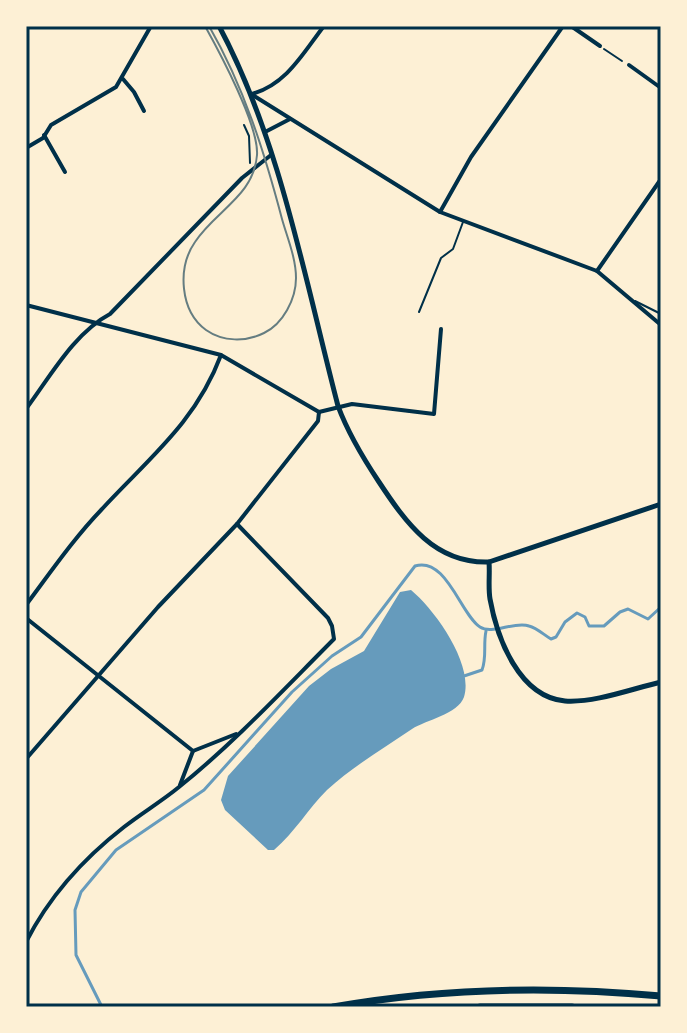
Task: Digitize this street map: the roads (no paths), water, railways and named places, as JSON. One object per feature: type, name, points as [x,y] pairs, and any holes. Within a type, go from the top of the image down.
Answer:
[{"type":"highway","points":[[333,1007],[425,995],[481,992],[553,991],[661,996]]},
{"type":"highway","points":[[480,1007],[572,1007]]},
{"type":"street","points":[[26,148],[44,135],[51,125],[110,92],[123,79],[151,26]]},
{"type":"street","points":[[219,26],[251,94],[273,153],[338,406],[355,443],[401,515],[429,544],[448,555],[465,561],[489,562],[661,504]]},
{"type":"street","points":[[251,94],[270,89],[285,77],[324,26]]},
{"type":"street","points":[[440,212],[471,157],[563,26]]},
{"type":"street","points":[[571,26],[600,46]]},
{"type":"street","points":[[629,65],[661,88]]},
{"type":"street","points":[[123,79],[144,111]]},
{"type":"street","points":[[251,94],[440,212],[597,271],[661,325]]},
{"type":"street","points":[[265,132],[290,119]]},
{"type":"street","points":[[44,135],[65,172]]},
{"type":"street","points":[[26,409],[97,321],[110,314],[249,172],[273,153]]},
{"type":"street","points":[[597,271],[661,179]]},
{"type":"street","points":[[26,305],[221,355],[319,412],[352,404],[434,414],[441,329]]},
{"type":"street","points":[[26,605],[101,510],[182,426],[221,355]]},
{"type":"street","points":[[26,759],[158,607],[237,524],[318,421],[319,412]]},
{"type":"street","points":[[26,942],[48,904],[84,862],[179,787],[238,734],[334,639],[328,618],[237,524]]},
{"type":"street","points":[[489,562],[494,617],[504,643],[527,684],[551,699],[580,701],[661,682]]},
{"type":"street","points":[[26,618],[193,751]]},
{"type":"street","points":[[179,787],[193,751],[238,734]]},
{"type":"lane","points":[[419,312],[441,258],[453,249],[463,222]]},
{"type":"lane","points":[[634,300],[661,314]]},
{"type":"water","points":[[411,590],[441,624],[458,654],[466,684],[461,703],[412,729],[347,773],[320,797],[282,843],[274,850],[268,850],[225,810],[221,800],[228,776],[309,686],[331,669],[364,651],[400,592]]},
{"type":"waterway","points":[[102,1007],[76,955],[75,910],[81,892],[116,850],[204,790],[292,692],[332,656],[361,637],[415,566],[426,565],[436,570],[473,621],[485,629],[523,625],[535,628],[551,639],[577,613],[585,617],[589,626],[604,626],[628,609],[648,619],[661,607]]},
{"type":"waterway","points":[[464,676],[482,670],[486,631]]},
{"type":"tram line","points":[[205,26],[229,71],[252,126],[257,155],[249,182],[203,231],[189,252],[184,289],[191,312],[206,330],[227,339],[242,339],[257,336],[277,324],[294,294],[296,270],[252,120],[233,72],[209,26]]}]
